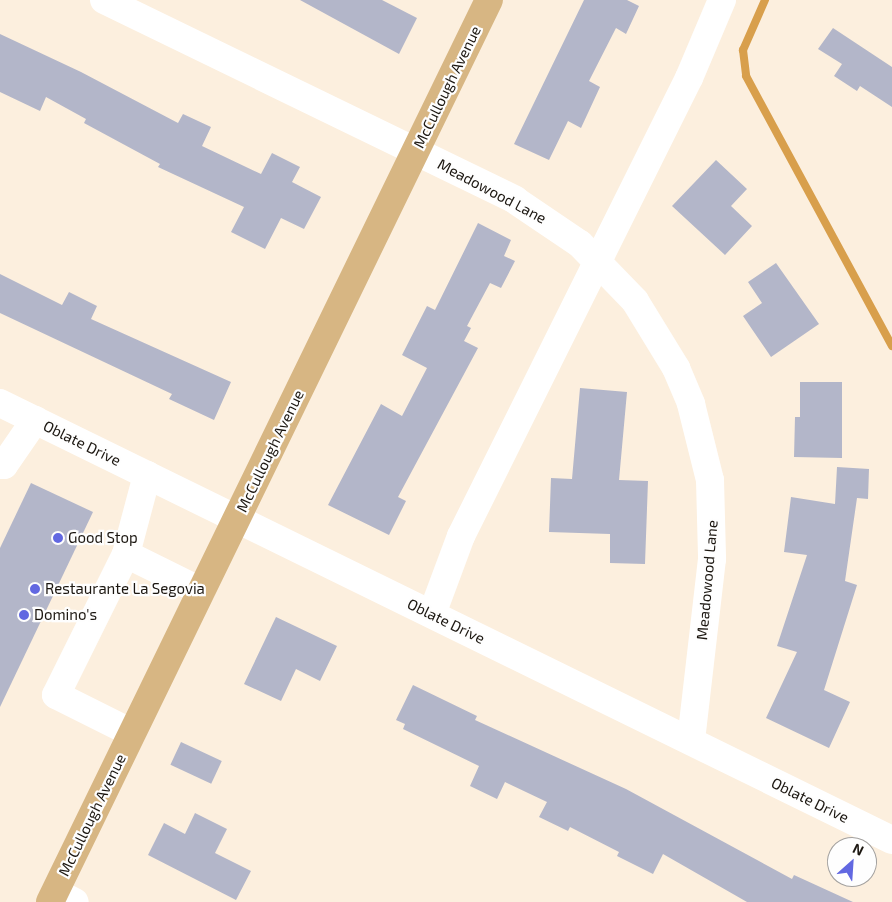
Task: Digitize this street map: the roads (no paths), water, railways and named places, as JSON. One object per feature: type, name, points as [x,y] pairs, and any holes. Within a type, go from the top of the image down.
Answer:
[{"type":"main road","name":"McCullough Avenue","points":[[60,899],[132,733],[489,0]]},
{"type":"street","name":"Meadowood Lane","points":[[104,0],[516,200],[549,220],[597,260],[635,301],[657,333],[688,395],[702,442],[710,480],[712,549],[691,742]]},
{"type":"street","points":[[432,614],[461,536],[689,78],[722,0]]},
{"type":"street","name":"Oblate Drive","points":[[0,403],[892,840]]},
{"type":"street","points":[[0,465],[4,465],[34,420]]},
{"type":"street","points":[[132,733],[56,695],[126,554],[147,475]]},
{"type":"street","points":[[126,554],[201,591]]},
{"type":"waterway","points":[[765,0],[743,50],[746,76],[892,346]]},
{"type":"place","name":"Good Stop","points":[[58,538]]},
{"type":"place","name":"Restaurante La Segovia","points":[[35,589]]},
{"type":"place","name":"Domino's","points":[[24,615]]}]
